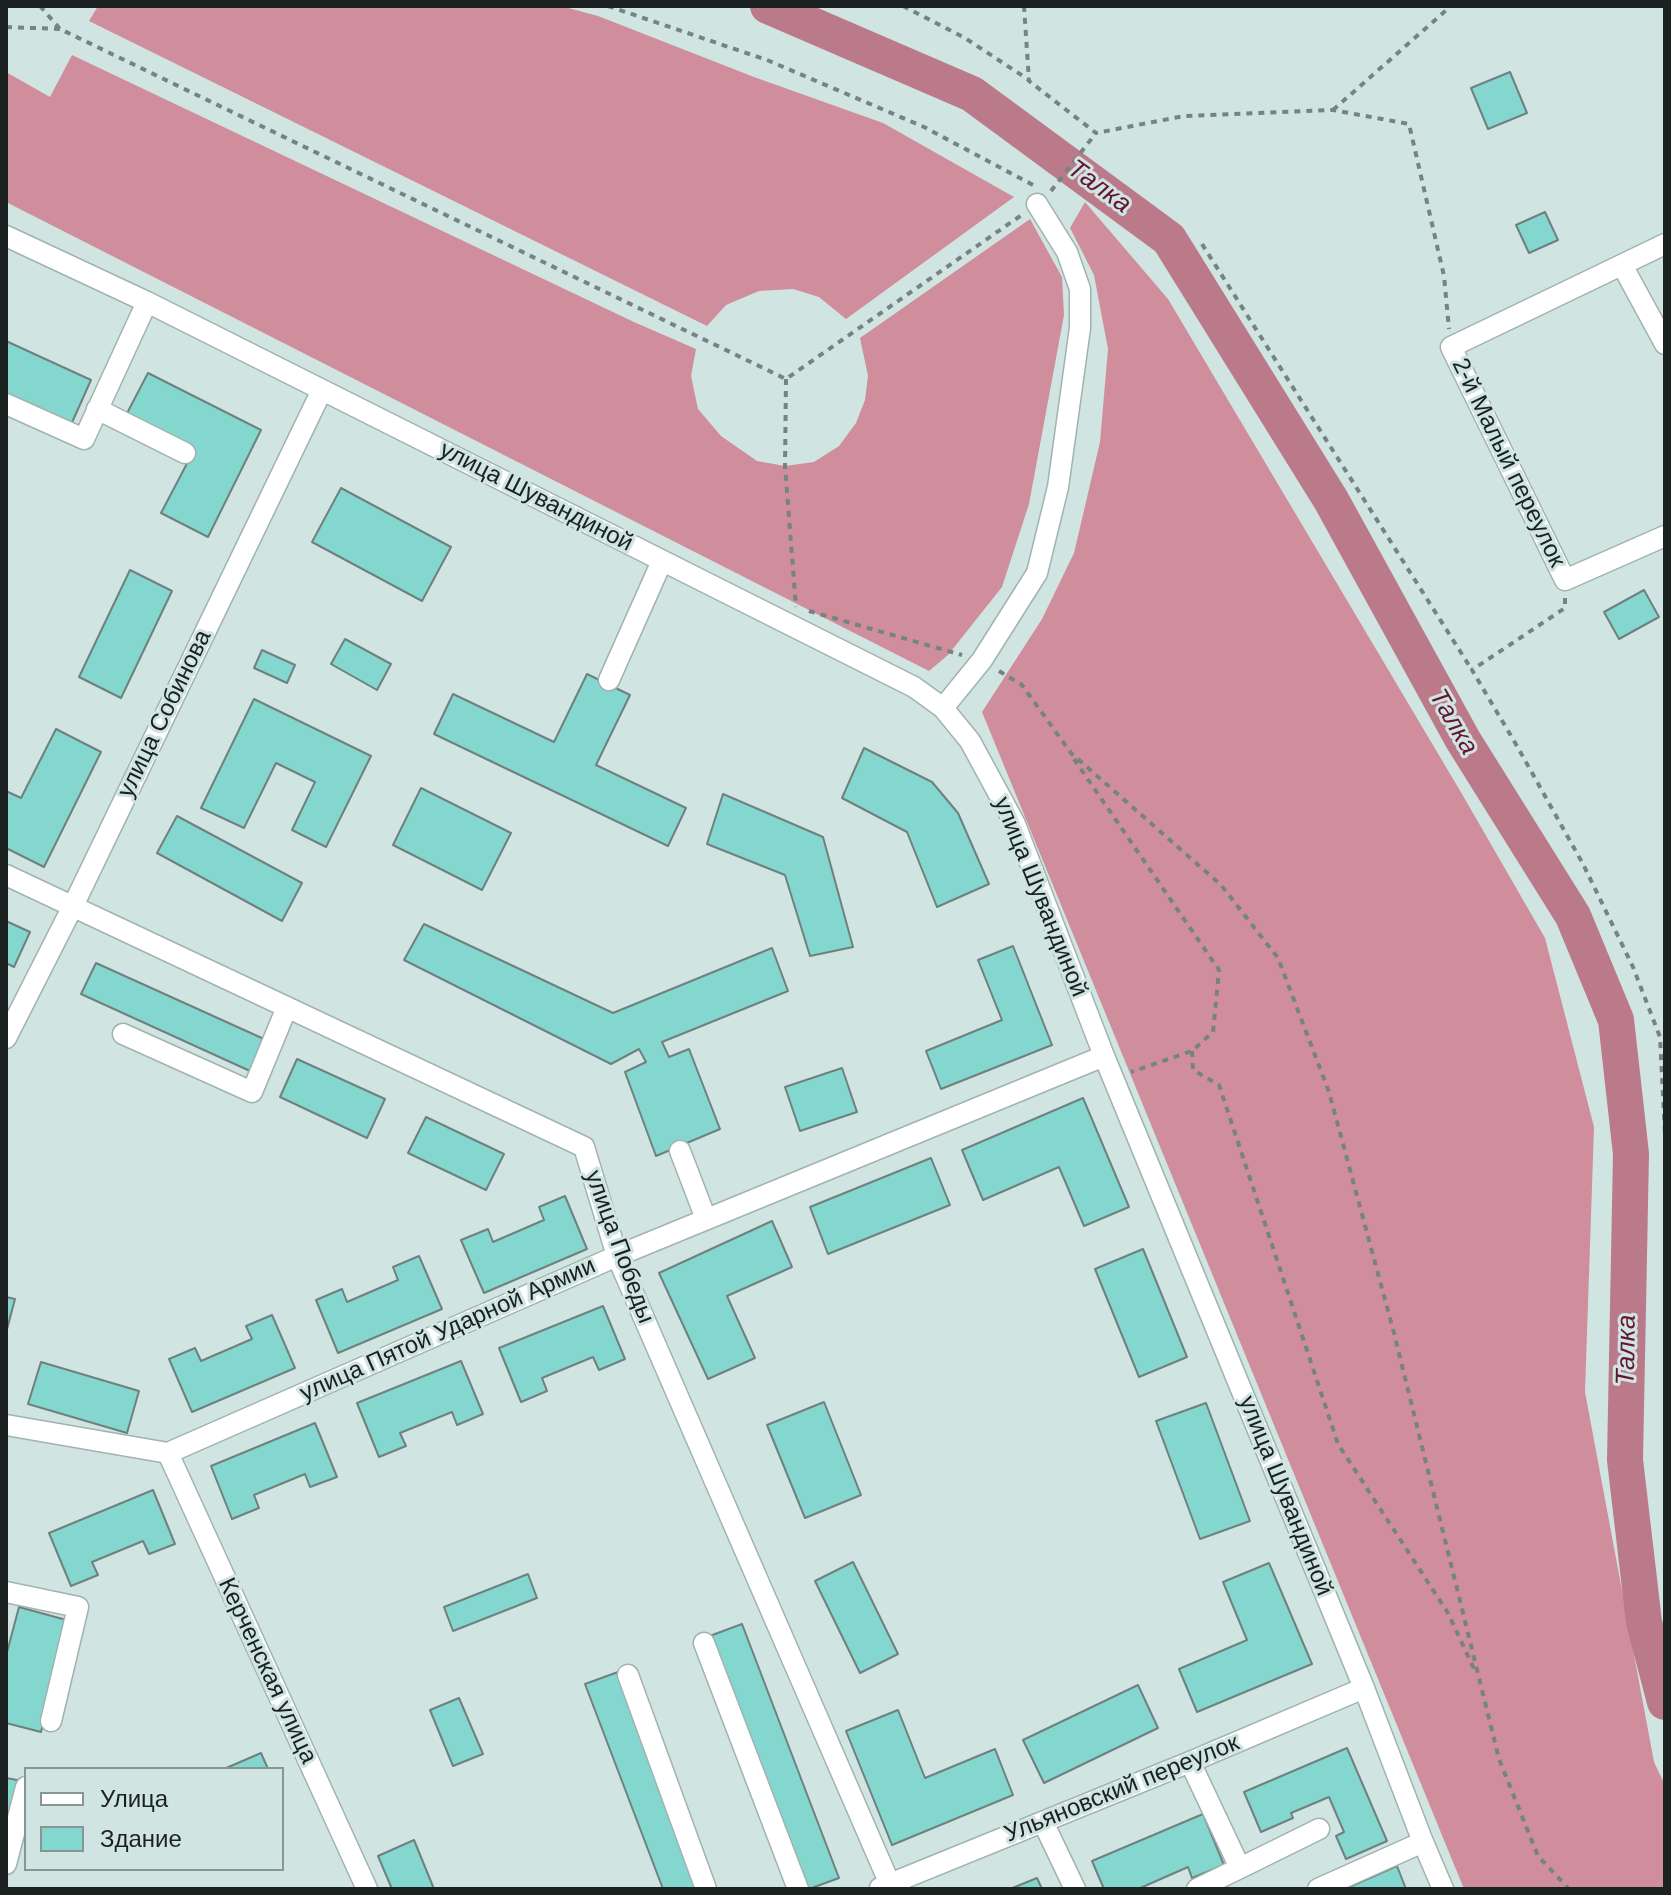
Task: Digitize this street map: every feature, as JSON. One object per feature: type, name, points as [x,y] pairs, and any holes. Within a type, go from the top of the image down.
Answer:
[{"type":"street","points":[[943,708],[982,660],[1037,573],[1058,487],[1080,328],[1080,289],[1067,252],[1042,201]]},
{"type":"street","name":"улица Шувандиной","points":[[6,236],[147,302],[914,687],[943,708],[970,741],[1015,824],[1104,1056],[1364,1688],[1443,1889]]},
{"type":"street","points":[[1451,347],[1665,244]]},
{"type":"street","points":[[1622,265],[1665,344]]},
{"type":"street","points":[[6,404],[84,439],[147,302]]},
{"type":"street","name":"2-й Малый переулок","points":[[1451,347],[1565,580]]},
{"type":"street","name":"улица Собинова","points":[[6,1038],[322,390]]},
{"type":"street","points":[[97,409],[185,453]]},
{"type":"street","points":[[1565,580],[1665,536]]},
{"type":"street","points":[[609,680],[662,561]]},
{"type":"street","name":"улица Победы","points":[[6,875],[584,1147],[617,1256],[887,1887]]},
{"type":"street","points":[[123,1034],[252,1092],[287,1007]]},
{"type":"street","name":"улица Пятой Ударной Армии","points":[[168,1453],[617,1256],[1104,1056]]},
{"type":"street","points":[[680,1151],[706,1219]]},
{"type":"street","points":[[6,1425],[168,1453]]},
{"type":"street","name":"Керченская улица","points":[[168,1453],[367,1889]]},
{"type":"street","points":[[6,1592],[78,1607],[51,1721]]},
{"type":"street","points":[[704,1643],[798,1889]]},
{"type":"street","points":[[628,1675],[706,1889]]},
{"type":"street","name":"Ульяновский переулок","points":[[887,1887],[1364,1688]]},
{"type":"street","points":[[1190,1762],[1240,1868]]},
{"type":"street","points":[[6,1864],[24,1795]]},
{"type":"street","points":[[1043,1822],[1075,1889]]},
{"type":"street","points":[[1197,1889],[1319,1829]]},
{"type":"street","points":[[1318,1889],[1423,1842]]},
{"type":"path","points":[[40,6],[60,29],[786,379]]},
{"type":"path","points":[[608,6],[767,60],[909,121],[1029,182],[1042,201]]},
{"type":"path","points":[[903,6],[965,38],[1029,81],[1096,133]]},
{"type":"path","points":[[1024,6],[1029,81]]},
{"type":"path","points":[[1333,110],[1451,6]]},
{"type":"path","points":[[6,27],[60,29]]},
{"type":"path","points":[[786,379],[1042,201],[1096,133],[1184,116],[1333,110],[1409,124],[1444,276],[1451,347]]},
{"type":"path","points":[[1202,244],[1472,670],[1583,864],[1633,967],[1660,1037],[1665,1134]]},
{"type":"path","points":[[786,379],[785,466],[796,607],[982,660],[1022,685],[1219,970],[1213,1032],[1192,1051],[1113,1078]]},
{"type":"path","points":[[1472,670],[1565,608],[1565,580]]},
{"type":"path","points":[[1071,753],[1221,885],[1278,958],[1329,1092],[1394,1333],[1499,1759],[1538,1856],[1569,1889]]},
{"type":"path","points":[[1192,1051],[1193,1070],[1219,1085],[1338,1444],[1448,1613],[1480,1682]]},
{"type":"shaded area","points":[[98,6],[561,6],[598,16],[883,123],[1014,197],[846,319],[819,297],[793,289],[759,291],[726,305],[707,326],[89,21]]},
{"type":"shaded area","points":[[72,55],[696,349],[691,376],[698,409],[721,436],[757,461],[785,466],[814,462],[839,446],[856,423],[865,400],[868,376],[860,338],[1030,219],[1062,277],[1064,315],[1029,504],[1002,587],[948,655],[929,671],[6,202],[6,72],[50,97]]},
{"type":"shaded area","points":[[1085,202],[1168,299],[1545,938],[1594,1127],[1585,1392],[1654,1762],[1665,1785],[1665,1889],[1464,1889],[982,712],[1042,619],[1074,553],[1100,442],[1108,349],[1094,275],[1070,228]]},
{"type":"building","points":[[1510,72],[1527,113],[1488,129],[1471,88]]},
{"type":"building","points":[[1545,212],[1558,240],[1529,253],[1516,225]]},
{"type":"building","points":[[6,341],[91,380],[70,427],[6,397]]},
{"type":"building","points":[[148,373],[261,430],[208,537],[161,513],[192,454],[124,419]]},
{"type":"building","points":[[341,488],[451,547],[422,601],[312,542]]},
{"type":"building","points":[[130,570],[172,591],[121,698],[79,677]]},
{"type":"building","points":[[1644,590],[1659,617],[1619,639],[1604,612]]},
{"type":"building","points":[[345,639],[391,664],[377,690],[331,664]]},
{"type":"building","points":[[262,650],[295,665],[287,683],[254,668]]},
{"type":"building","points":[[587,674],[630,695],[596,765],[686,808],[668,846],[434,734],[453,694],[554,742]]},
{"type":"building","points":[[254,699],[371,756],[326,847],[292,830],[315,782],[276,763],[244,828],[201,808]]},
{"type":"building","points":[[56,729],[101,752],[44,867],[6,848],[6,791],[21,798]]},
{"type":"building","points":[[864,748],[932,782],[958,813],[989,884],[937,907],[907,832],[842,798]]},
{"type":"building","points":[[421,788],[511,833],[482,890],[393,845]]},
{"type":"building","points":[[723,794],[823,837],[853,947],[810,956],[785,875],[707,844]]},
{"type":"building","points":[[177,816],[302,883],[282,921],[157,853]]},
{"type":"building","points":[[6,921],[30,932],[14,967],[6,963]]},
{"type":"building","points":[[424,924],[613,1013],[772,948],[788,991],[662,1042],[669,1057],[689,1049],[720,1129],[656,1156],[625,1072],[646,1062],[639,1049],[611,1064],[404,960]]},
{"type":"building","points":[[1013,946],[1052,1045],[941,1089],[926,1051],[1002,1020],[978,960]]},
{"type":"building","points":[[96,963],[264,1039],[250,1071],[81,994]]},
{"type":"building","points":[[297,1059],[385,1099],[367,1138],[280,1097]]},
{"type":"building","points":[[842,1068],[857,1112],[800,1131],[785,1087]]},
{"type":"building","points":[[1083,1098],[1129,1207],[1084,1226],[1059,1167],[983,1200],[962,1150]]},
{"type":"building","points":[[426,1117],[504,1154],[486,1190],[408,1153]]},
{"type":"building","points":[[931,1158],[950,1205],[828,1254],[810,1207]]},
{"type":"building","points":[[565,1196],[587,1249],[484,1293],[461,1240],[488,1229],[493,1242],[544,1220],[539,1207]]},
{"type":"building","points":[[772,1221],[792,1267],[727,1296],[755,1358],[708,1379],[659,1273]]},
{"type":"building","points":[[1143,1249],[1187,1357],[1139,1377],[1095,1269]]},
{"type":"building","points":[[419,1256],[442,1309],[338,1353],[316,1300],[342,1289],[347,1302],[398,1280],[393,1267]]},
{"type":"building","points":[[6,1297],[15,1299],[6,1333]]},
{"type":"building","points":[[603,1306],[625,1359],[599,1370],[593,1357],[542,1378],[547,1391],[521,1402],[499,1348]]},
{"type":"building","points":[[272,1315],[295,1368],[192,1412],[169,1359],[195,1348],[201,1361],[252,1339],[246,1326]]},
{"type":"building","points":[[461,1361],[483,1414],[457,1425],[452,1412],[400,1433],[406,1446],[379,1457],[357,1403]]},
{"type":"building","points":[[41,1362],[139,1391],[127,1433],[28,1404]]},
{"type":"building","points":[[824,1402],[861,1495],[805,1518],[767,1425]]},
{"type":"building","points":[[1206,1403],[1250,1521],[1200,1539],[1156,1421]]},
{"type":"building","points":[[315,1423],[337,1477],[310,1487],[305,1474],[254,1495],[259,1508],[232,1519],[211,1466]]},
{"type":"building","points":[[153,1490],[175,1544],[149,1554],[143,1541],[92,1562],[98,1575],[71,1586],[49,1533]]},
{"type":"building","points":[[853,1562],[898,1654],[860,1673],[815,1581]]},
{"type":"building","points":[[1269,1563],[1312,1664],[1197,1712],[1179,1669],[1247,1640],[1223,1582]]},
{"type":"building","points":[[528,1574],[537,1598],[453,1631],[444,1607]]},
{"type":"building","points":[[19,1607],[70,1621],[41,1732],[6,1723],[6,1656]]},
{"type":"building","points":[[742,1624],[839,1878],[809,1889],[803,1889],[707,1637]]},
{"type":"building","points":[[618,1672],[701,1889],[663,1889],[585,1684]]},
{"type":"building","points":[[1138,1685],[1158,1728],[1044,1783],[1023,1740]]},
{"type":"building","points":[[459,1698],[483,1754],[453,1766],[430,1710]]},
{"type":"building","points":[[898,1710],[925,1778],[995,1749],[1013,1795],[892,1845],[846,1731]]},
{"type":"building","points":[[1347,1748],[1387,1841],[1346,1859],[1336,1836],[1344,1832],[1329,1797],[1291,1813],[1293,1818],[1261,1832],[1244,1792]]},
{"type":"building","points":[[261,1753],[267,1767],[229,1767]]},
{"type":"building","points":[[6,1778],[23,1781],[6,1851]]},
{"type":"building","points":[[1203,1814],[1224,1865],[1192,1878],[1188,1867],[1138,1889],[1104,1889],[1092,1861]]},
{"type":"building","points":[[414,1840],[434,1889],[392,1889],[378,1856]]},
{"type":"building","points":[[1397,1866],[1406,1889],[1347,1889],[1347,1888]]},
{"type":"building","points":[[1037,1878],[1042,1889],[1010,1889]]},
{"type":"waterway","name":"Талка","points":[[768,6],[972,94],[1169,239],[1331,500],[1463,740],[1573,916],[1616,1020],[1631,1154],[1625,1460],[1644,1622],[1665,1702]]}]
